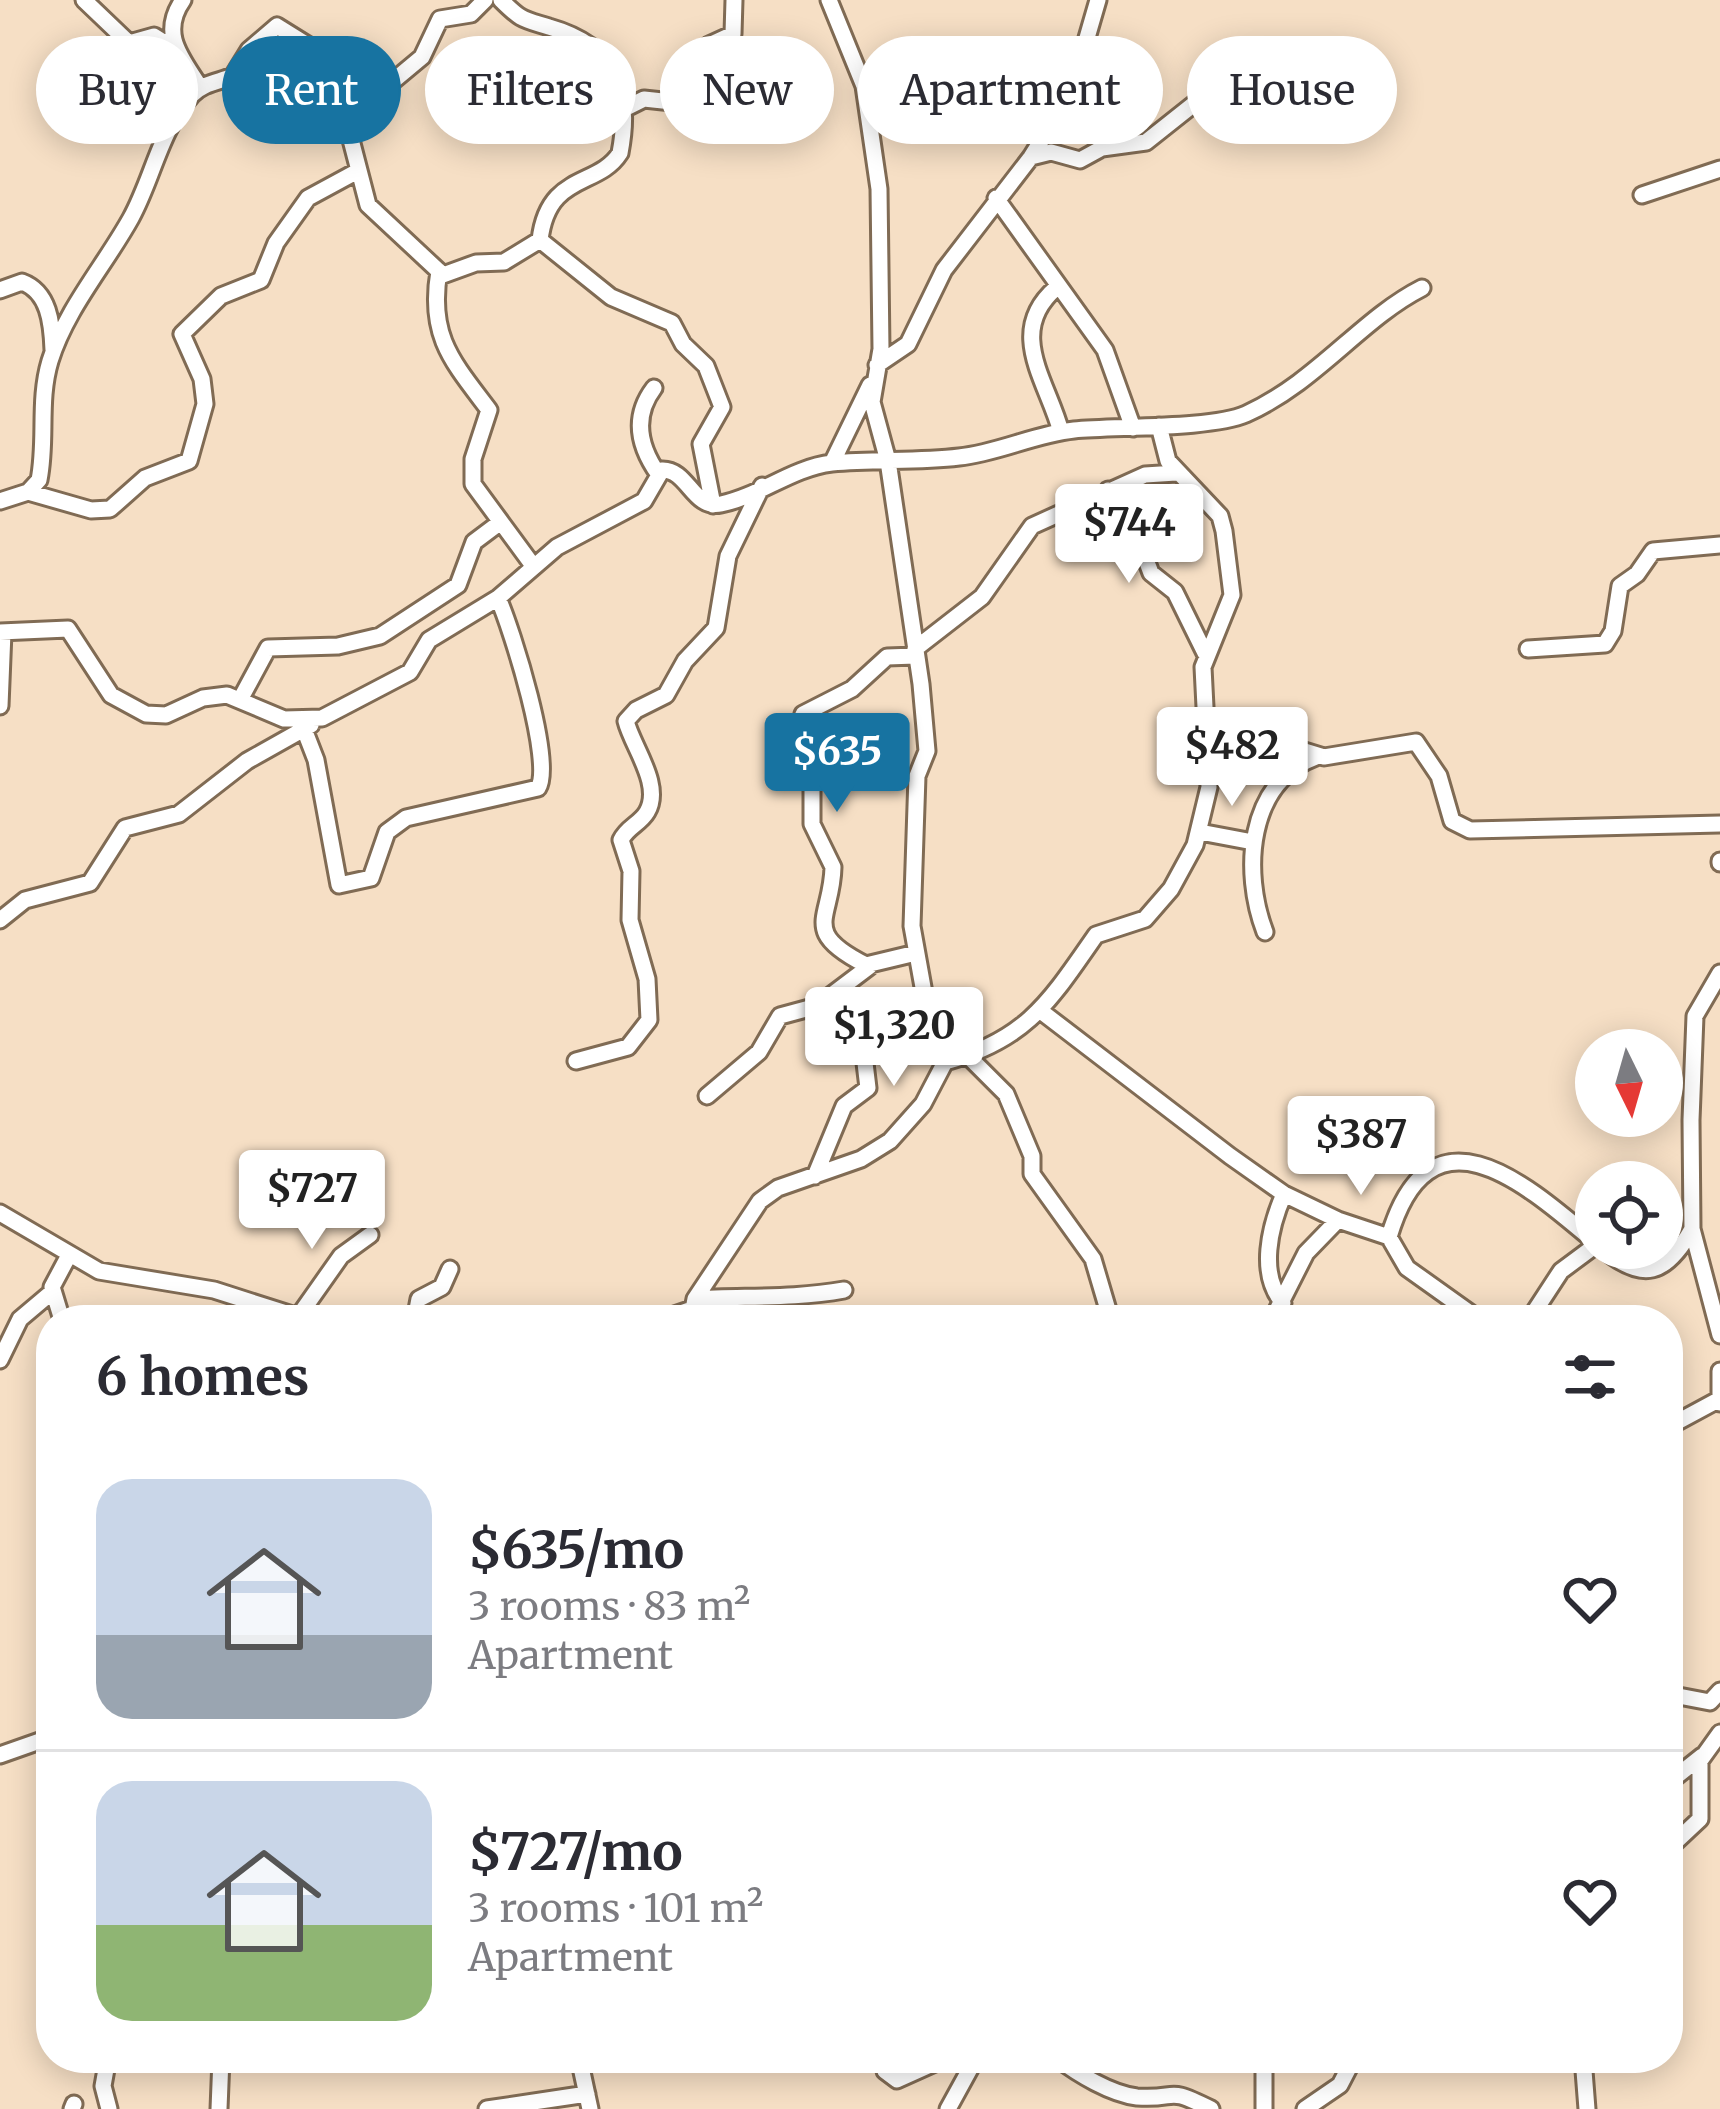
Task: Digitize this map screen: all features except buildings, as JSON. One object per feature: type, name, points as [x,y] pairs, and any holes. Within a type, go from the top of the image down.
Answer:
[{"type":"street","points":[[84,0],[122,36]]},
{"type":"street","points":[[173,36],[173,22],[183,0]]},
{"type":"street","points":[[401,74],[422,57],[440,19],[471,14],[485,0]]},
{"type":"street","points":[[501,0],[525,22],[548,26],[565,36]]},
{"type":"street","points":[[636,102],[672,102],[686,68],[709,45],[733,34],[734,0]]},
{"type":"street","points":[[829,0],[864,86],[877,168],[877,365],[832,463]]},
{"type":"street","points":[[877,365],[908,344],[944,270],[1031,157],[1077,82],[1098,0]]},
{"type":"street","points":[[261,36],[282,26],[297,36]]},
{"type":"street","points":[[28,492],[41,471],[41,408],[53,353],[130,220],[165,136],[200,87],[222,80]]},
{"type":"street","points":[[1031,157],[1052,152],[1080,160],[1102,148],[1144,143],[1187,109]]},
{"type":"street","points":[[350,144],[374,214],[449,276],[476,263],[504,262],[540,240],[544,221],[572,182],[616,162],[618,144]]},
{"type":"street","points":[[1642,195],[1720,169]]},
{"type":"street","points":[[0,501],[28,492],[91,510],[110,509],[145,478],[189,461],[204,392],[182,334],[221,296],[261,280],[276,243],[308,198],[356,172]]},
{"type":"street","points":[[996,198],[1056,288],[1105,350],[1133,428]]},
{"type":"street","points":[[540,240],[611,296],[665,318],[706,366],[722,410],[701,444],[713,505]]},
{"type":"street","points":[[439,271],[434,310],[445,349],[489,410],[472,472],[498,524],[534,567]]},
{"type":"street","points":[[0,290],[22,282],[36,289],[47,308],[53,353]]},
{"type":"street","points":[[1056,288],[1037,308],[1031,328],[1036,373],[1061,432]]},
{"type":"street","points":[[713,505],[832,463],[959,458],[1061,432],[1232,418],[1262,406],[1367,331],[1394,299],[1422,288]]},
{"type":"street","points":[[695,1305],[760,1201],[890,1141],[923,1104],[945,1062],[916,953],[911,876],[920,810],[917,776],[927,752],[888,461],[872,383]]},
{"type":"street","points":[[654,388],[640,422],[643,448],[658,475]]},
{"type":"street","points":[[1159,426],[1176,473],[1220,516],[1224,531],[1232,595],[1205,653]]},
{"type":"street","points":[[0,920],[25,901],[90,883],[125,828],[178,814],[247,761],[410,672],[430,640],[498,598],[566,541],[606,526],[644,501],[658,475],[671,470],[713,505]]},
{"type":"street","points":[[870,966],[836,944],[821,923],[833,867],[812,824],[812,784],[798,751],[798,724],[803,714],[852,689],[887,657],[915,653],[982,597],[1032,526],[1145,475],[1176,473]]},
{"type":"street","points":[[576,1061],[602,1058],[628,1047],[649,1020],[647,980],[630,920],[631,871],[621,840],[646,814],[650,802],[644,757],[626,721],[636,710],[666,695],[691,654],[716,628],[728,556],[762,486]]},
{"type":"street","points":[[945,1062],[1004,1039],[1042,1012],[1096,935],[1132,926],[1153,912],[1185,867],[1200,832],[1209,787],[1205,653],[1172,588],[1151,573],[1142,549],[1117,521],[1108,490]]},
{"type":"street","points":[[241,698],[268,648],[371,640],[448,593],[462,581],[474,542],[498,524]]},
{"type":"street","points":[[1528,649],[1605,644],[1613,631],[1620,586],[1637,574],[1652,551],[1720,544]]},
{"type":"street","points":[[304,729],[316,760],[339,885],[370,878],[387,832],[411,815],[538,788],[544,762],[513,632],[498,598]]},
{"type":"street","points":[[0,706],[2,632],[68,629],[111,695],[146,714],[166,715],[212,695],[241,698],[284,718],[322,718]]},
{"type":"street","points":[[1208,733],[1237,730],[1318,757]]},
{"type":"street","points":[[1265,932],[1251,887],[1253,842],[1281,776],[1318,757],[1422,745],[1439,776],[1452,821],[1470,830],[1720,824]]},
{"type":"street","points":[[1200,832],[1253,842]]},
{"type":"street","points":[[707,1096],[750,1061],[780,1016],[817,1006],[870,966],[895,954],[916,953]]},
{"type":"street","points":[[1720,973],[1701,1000],[1692,1038],[1692,1229],[1718,1312],[1720,1335]]},
{"type":"street","points":[[815,1176],[844,1106],[868,1088],[862,1038],[845,986]]},
{"type":"street","points":[[1042,1012],[1284,1194],[1337,1220],[1389,1237],[1406,1268],[1459,1305]]},
{"type":"street","points":[[968,1056],[1006,1094],[1032,1156],[1032,1174],[1093,1259],[1107,1305]]},
{"type":"street","points":[[1389,1237],[1408,1189],[1418,1179],[1437,1167],[1473,1160],[1496,1167],[1575,1227]]},
{"type":"street","points":[[1284,1194],[1271,1226],[1270,1256],[1271,1288],[1283,1303],[1306,1253],[1337,1220]]},
{"type":"street","points":[[0,1213],[68,1257],[110,1275],[214,1290],[262,1305]]},
{"type":"street","points":[[1683,1245],[1692,1229]]},
{"type":"street","points":[[311,1305],[341,1256],[370,1235]]},
{"type":"street","points":[[0,1360],[20,1318],[52,1292],[68,1257]]},
{"type":"street","points":[[1539,1305],[1561,1270],[1575,1261]]},
{"type":"street","points":[[418,1305],[419,1299],[440,1289],[450,1269]]},
{"type":"street","points":[[710,1305],[760,1294],[793,1298],[844,1290]]},
{"type":"street","points":[[52,1292],[57,1305]]},
{"type":"street","points":[[1683,1419],[1719,1401],[1720,1371]]},
{"type":"street","points":[[1683,1698],[1717,1699]]},
{"type":"street","points":[[1683,1771],[1720,1732]]},
{"type":"street","points":[[0,1755],[36,1742]]},
{"type":"street","points":[[1683,1836],[1700,1820],[1702,1756]]},
{"type":"street","points":[[105,2073],[103,2086],[109,2109]]},
{"type":"street","points":[[218,2109],[220,2073]]},
{"type":"street","points":[[948,2109],[968,2073]]},
{"type":"street","points":[[1082,2073],[1132,2103],[1175,2091],[1211,2109]]},
{"type":"street","points":[[1264,2073],[1264,2109]]},
{"type":"street","points":[[1305,2109],[1340,2085],[1346,2073]]},
{"type":"street","points":[[1584,2073],[1587,2109]]},
{"type":"street","points":[[487,2109],[589,2101]]}]
